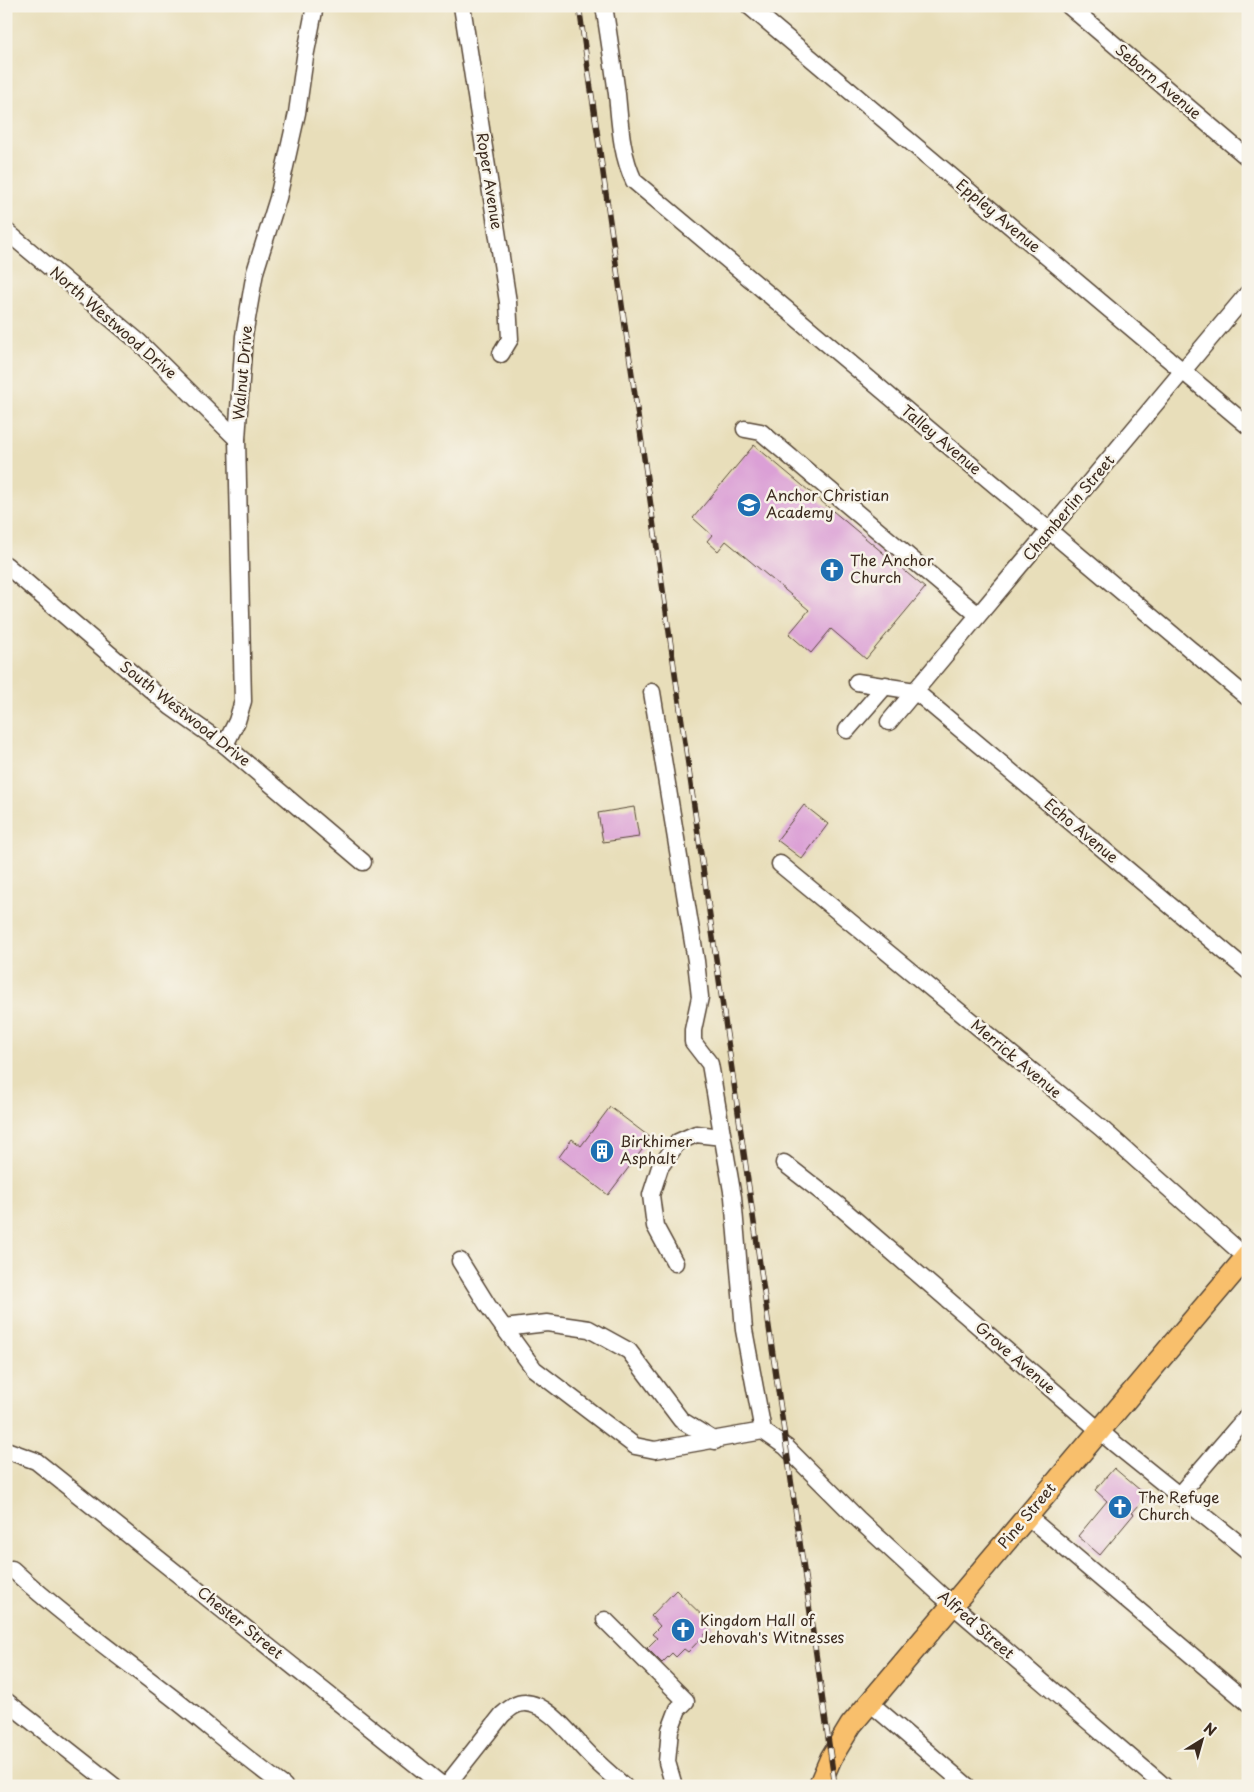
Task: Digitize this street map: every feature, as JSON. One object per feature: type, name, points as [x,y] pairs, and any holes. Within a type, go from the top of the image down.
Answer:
[{"type":"main road","name":"Pine Street","points":[[819,1786],[831,1758],[851,1725],[1247,1257]]},
{"type":"street","name":"Walnut Drive","points":[[225,745],[237,721],[243,702],[238,439],[244,336],[255,272],[278,198],[289,151],[315,6]]},
{"type":"street","name":"Roper Avenue","points":[[462,6],[508,302],[510,339],[501,354]]},
{"type":"street","name":"Talley Avenue","points":[[604,6],[611,46],[623,149],[627,166],[634,181],[1248,698]]},
{"type":"street","name":"Eppley Avenue","points":[[749,6],[1248,426]]},
{"type":"street","name":"Seborn Avenue","points":[[1069,6],[1248,158]]},
{"type":"street","name":"North Westwood Drive","points":[[6,231],[139,342],[238,439]]},
{"type":"street","name":"Chamberlin Street","points":[[889,722],[1248,293]]},
{"type":"street","points":[[745,429],[761,432],[978,615]]},
{"type":"street","name":"South Westwood Drive","points":[[6,565],[171,708],[225,745],[364,862]]},
{"type":"street","points":[[857,682],[915,691]]},
{"type":"street","points":[[847,730],[886,685]]},
{"type":"street","name":"Echo Avenue","points":[[915,691],[1248,971]]},
{"type":"street","points":[[460,1261],[504,1328],[534,1369],[635,1446],[655,1450],[715,1441],[763,1431],[744,1330],[733,1197],[710,1064],[693,1042],[693,1030],[700,997],[699,988],[652,692]]},
{"type":"street","name":"Merrick Avenue","points":[[780,864],[1101,1128],[1247,1257]]},
{"type":"street","points":[[675,1263],[655,1226],[651,1195],[660,1167],[678,1142],[696,1134],[722,1137]]},
{"type":"street","name":"Grove Avenue","points":[[784,1163],[838,1205],[1100,1430],[1248,1551]]},
{"type":"street","points":[[504,1328],[547,1323],[589,1329],[629,1351],[682,1420],[715,1441]]},
{"type":"street","points":[[1179,1495],[1248,1415]]},
{"type":"street","name":"Alfred Street","points":[[763,1431],[782,1444],[858,1519],[952,1604],[1164,1786]]},
{"type":"street","name":"Chester Street","points":[[6,1450],[36,1461],[444,1786]]},
{"type":"street","points":[[1027,1516],[1248,1703]]},
{"type":"street","points":[[12,1569],[100,1642],[209,1726],[256,1766],[284,1786]]},
{"type":"street","points":[[606,1620],[686,1701],[678,1709],[670,1730],[667,1762],[674,1786]]},
{"type":"street","points":[[6,1700],[114,1786]]},
{"type":"street","points":[[870,1702],[967,1786]]},
{"type":"street","points":[[444,1786],[502,1715],[512,1706],[525,1703],[538,1706],[551,1715],[588,1754],[624,1786]]},
{"type":"building","name":"The Anchor Church","points":[[754,445],[925,588],[866,659],[831,629],[811,653],[789,634],[809,610],[726,541],[718,551],[707,541],[712,535],[693,518]]},
{"type":"building","points":[[804,805],[828,824],[802,859],[777,840]]},
{"type":"building","points":[[634,807],[639,837],[603,842],[598,813]]},
{"type":"building","name":"Birkhimer Asphalt","points":[[610,1107],[651,1138],[608,1195],[559,1157],[572,1139],[581,1146]]},
{"type":"building","name":"The Refuge Church","points":[[1114,1468],[1147,1496],[1100,1555],[1078,1536],[1107,1501],[1095,1490]]},
{"type":"building","name":"Kingdom Hall of Jehovah's Witnesses","points":[[676,1590],[713,1626],[688,1652],[684,1649],[676,1657],[672,1653],[662,1663],[647,1648],[657,1638],[652,1634],[660,1626],[651,1616]]},
{"type":"railway","points":[[579,6],[835,1786]]},
{"type":"place","name":"Anchor Christian Academy","points":[[749,505]]},
{"type":"place","name":"The Anchor Church","points":[[832,570]]},
{"type":"place","name":"Birkhimer Asphalt","points":[[602,1151]]},
{"type":"place","name":"The Refuge Church","points":[[1120,1507]]},
{"type":"place","name":"Kingdom Hall of Jehovah's Witnesses","points":[[683,1630]]}]
